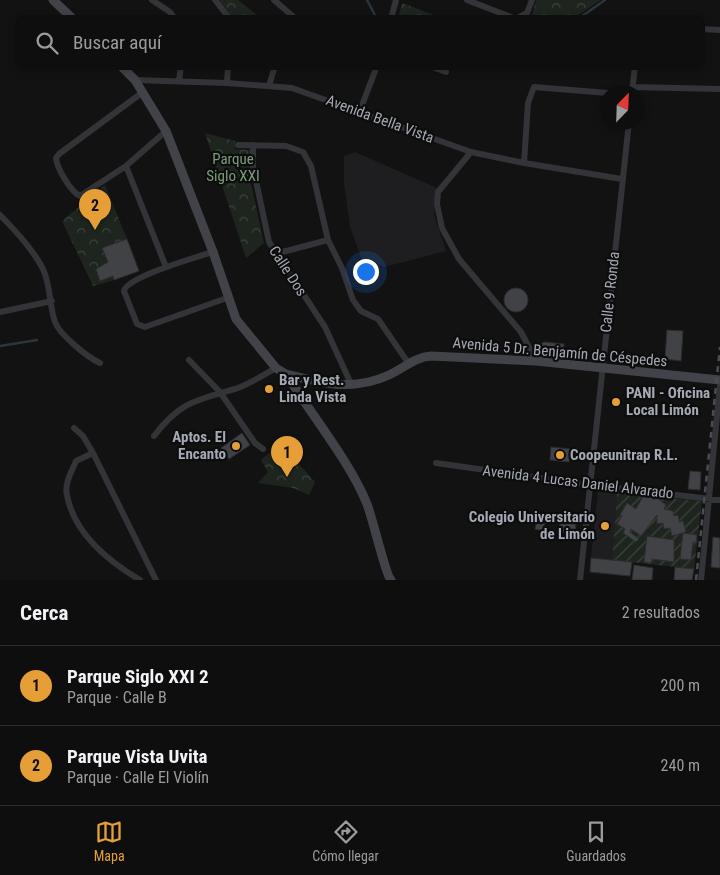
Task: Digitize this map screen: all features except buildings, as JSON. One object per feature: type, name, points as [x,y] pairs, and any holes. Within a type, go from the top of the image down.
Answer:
[{"type":"street","points":[[53,0],[69,15]]},
{"type":"street","points":[[152,0],[172,15]]},
{"type":"street","points":[[215,0],[227,15]]},
{"type":"street","points":[[274,0],[291,15]]},
{"type":"street","points":[[392,15],[396,0]]},
{"type":"street","points":[[466,0],[505,15]]},
{"type":"street","points":[[524,15],[532,0]]},
{"type":"street","points":[[705,29],[720,30]]},
{"type":"street","points":[[125,70],[143,92],[166,132],[213,252],[227,298],[236,319],[276,368],[286,374],[360,486],[373,519],[385,569],[390,580]]},
{"type":"street","points":[[179,81],[180,70]]},
{"type":"street","points":[[227,82],[228,70]]},
{"type":"street","points":[[269,86],[274,70]]},
{"type":"street","points":[[359,113],[375,70]]},
{"type":"street","points":[[441,70],[446,72]]},
{"type":"street","points":[[633,85],[634,70]]},
{"type":"street","name":"Avenida Bella Vista","points":[[135,80],[227,82],[292,88],[471,152],[524,164],[622,179]]},
{"type":"street","points":[[524,164],[528,103],[530,91],[534,87],[600,92]]},
{"type":"street","points":[[645,90],[720,89]]},
{"type":"street","points":[[143,92],[56,158],[75,194],[80,196],[126,166],[166,132]]},
{"type":"street","name":"Calle 9 Ronda","points":[[580,580],[627,130]]},
{"type":"street","points":[[238,145],[286,146],[303,152],[312,166],[328,240],[357,306],[361,311],[378,319],[410,364]]},
{"type":"street","name":"Calle Dos","points":[[253,145],[255,176],[269,242],[275,254],[325,327],[352,386]]},
{"type":"street","points":[[471,152],[438,192],[436,204],[442,228],[459,259],[521,332],[536,361]]},
{"type":"street","points":[[126,166],[166,267]]},
{"type":"street","points":[[0,215],[31,250],[42,268],[48,280],[58,328],[82,352],[100,363]]},
{"type":"street","points":[[275,254],[328,240]]},
{"type":"street","points":[[213,252],[166,267],[125,287],[124,291],[137,324],[148,327],[227,298]]},
{"type":"street","points":[[0,312],[52,302]]},
{"type":"street","name":"Avenida 5 Dr. Benjamín de Céspedes","points":[[286,374],[323,383],[352,386],[389,375],[422,357],[431,356],[536,361],[720,380]]},
{"type":"street","points":[[189,360],[220,392],[255,443],[262,449]]},
{"type":"street","points":[[154,436],[166,421],[180,409],[205,396],[252,382],[276,368]]},
{"type":"street","points":[[701,580],[720,384]]},
{"type":"street","points":[[74,428],[83,436],[94,453],[156,580]]},
{"type":"street","points":[[94,453],[76,462],[67,484],[66,494],[75,519],[96,548],[113,564],[140,580]]},
{"type":"street","name":"Avenida 4 Lucas Daniel Alvarado","points":[[436,464],[720,500]]},
{"type":"shaded area","points":[[355,152],[437,188],[434,215],[446,251],[384,267],[375,262],[364,265],[350,227],[344,183],[344,156]]},
{"type":"shaded area","name":"Colegio Universitario de Limón","points":[[598,491],[617,493],[612,560],[591,558]]},
{"type":"green space","points":[[219,0],[238,0],[257,15],[231,15]]},
{"type":"green space","points":[[536,0],[601,0],[578,15],[532,15]]},
{"type":"green space","points":[[402,3],[434,15],[399,15]]},
{"type":"green space","name":"Parque Siglo XXI","points":[[205,133],[235,141],[235,149],[250,150],[250,179],[264,243],[246,258]]},
{"type":"green space","points":[[105,185],[127,239],[103,248],[108,262],[96,269],[100,281],[113,276],[114,280],[93,286],[62,221]]},
{"type":"green space","points":[[273,450],[293,457],[315,482],[309,495],[293,488],[258,483],[268,472],[261,460]]},
{"type":"green space","points":[[617,493],[702,501],[694,569],[612,560]]},
{"type":"waterway","points":[[367,0],[375,15]]},
{"type":"waterway","points":[[584,15],[605,0]]},
{"type":"waterway","points":[[0,346],[37,340]]},
{"type":"railway","points":[[696,580],[720,347]]},
{"type":"place","name":"Parque Vista Uvita","points":[[95,230]]},
{"type":"place","name":"Bar y Rest. Linda Vista","points":[[269,389]]},
{"type":"place","name":"PANI - Oficina Local Limón","points":[[616,402]]},
{"type":"place","name":"Aptos. El Encanto","points":[[236,446]]},
{"type":"place","name":"Coopeunitrap R.L.","points":[[560,455]]},
{"type":"place","name":"Parque Siglo XXI 2","points":[[287,477]]},
{"type":"place","name":"Colegio Universitario de Limón","points":[[605,526]]}]
